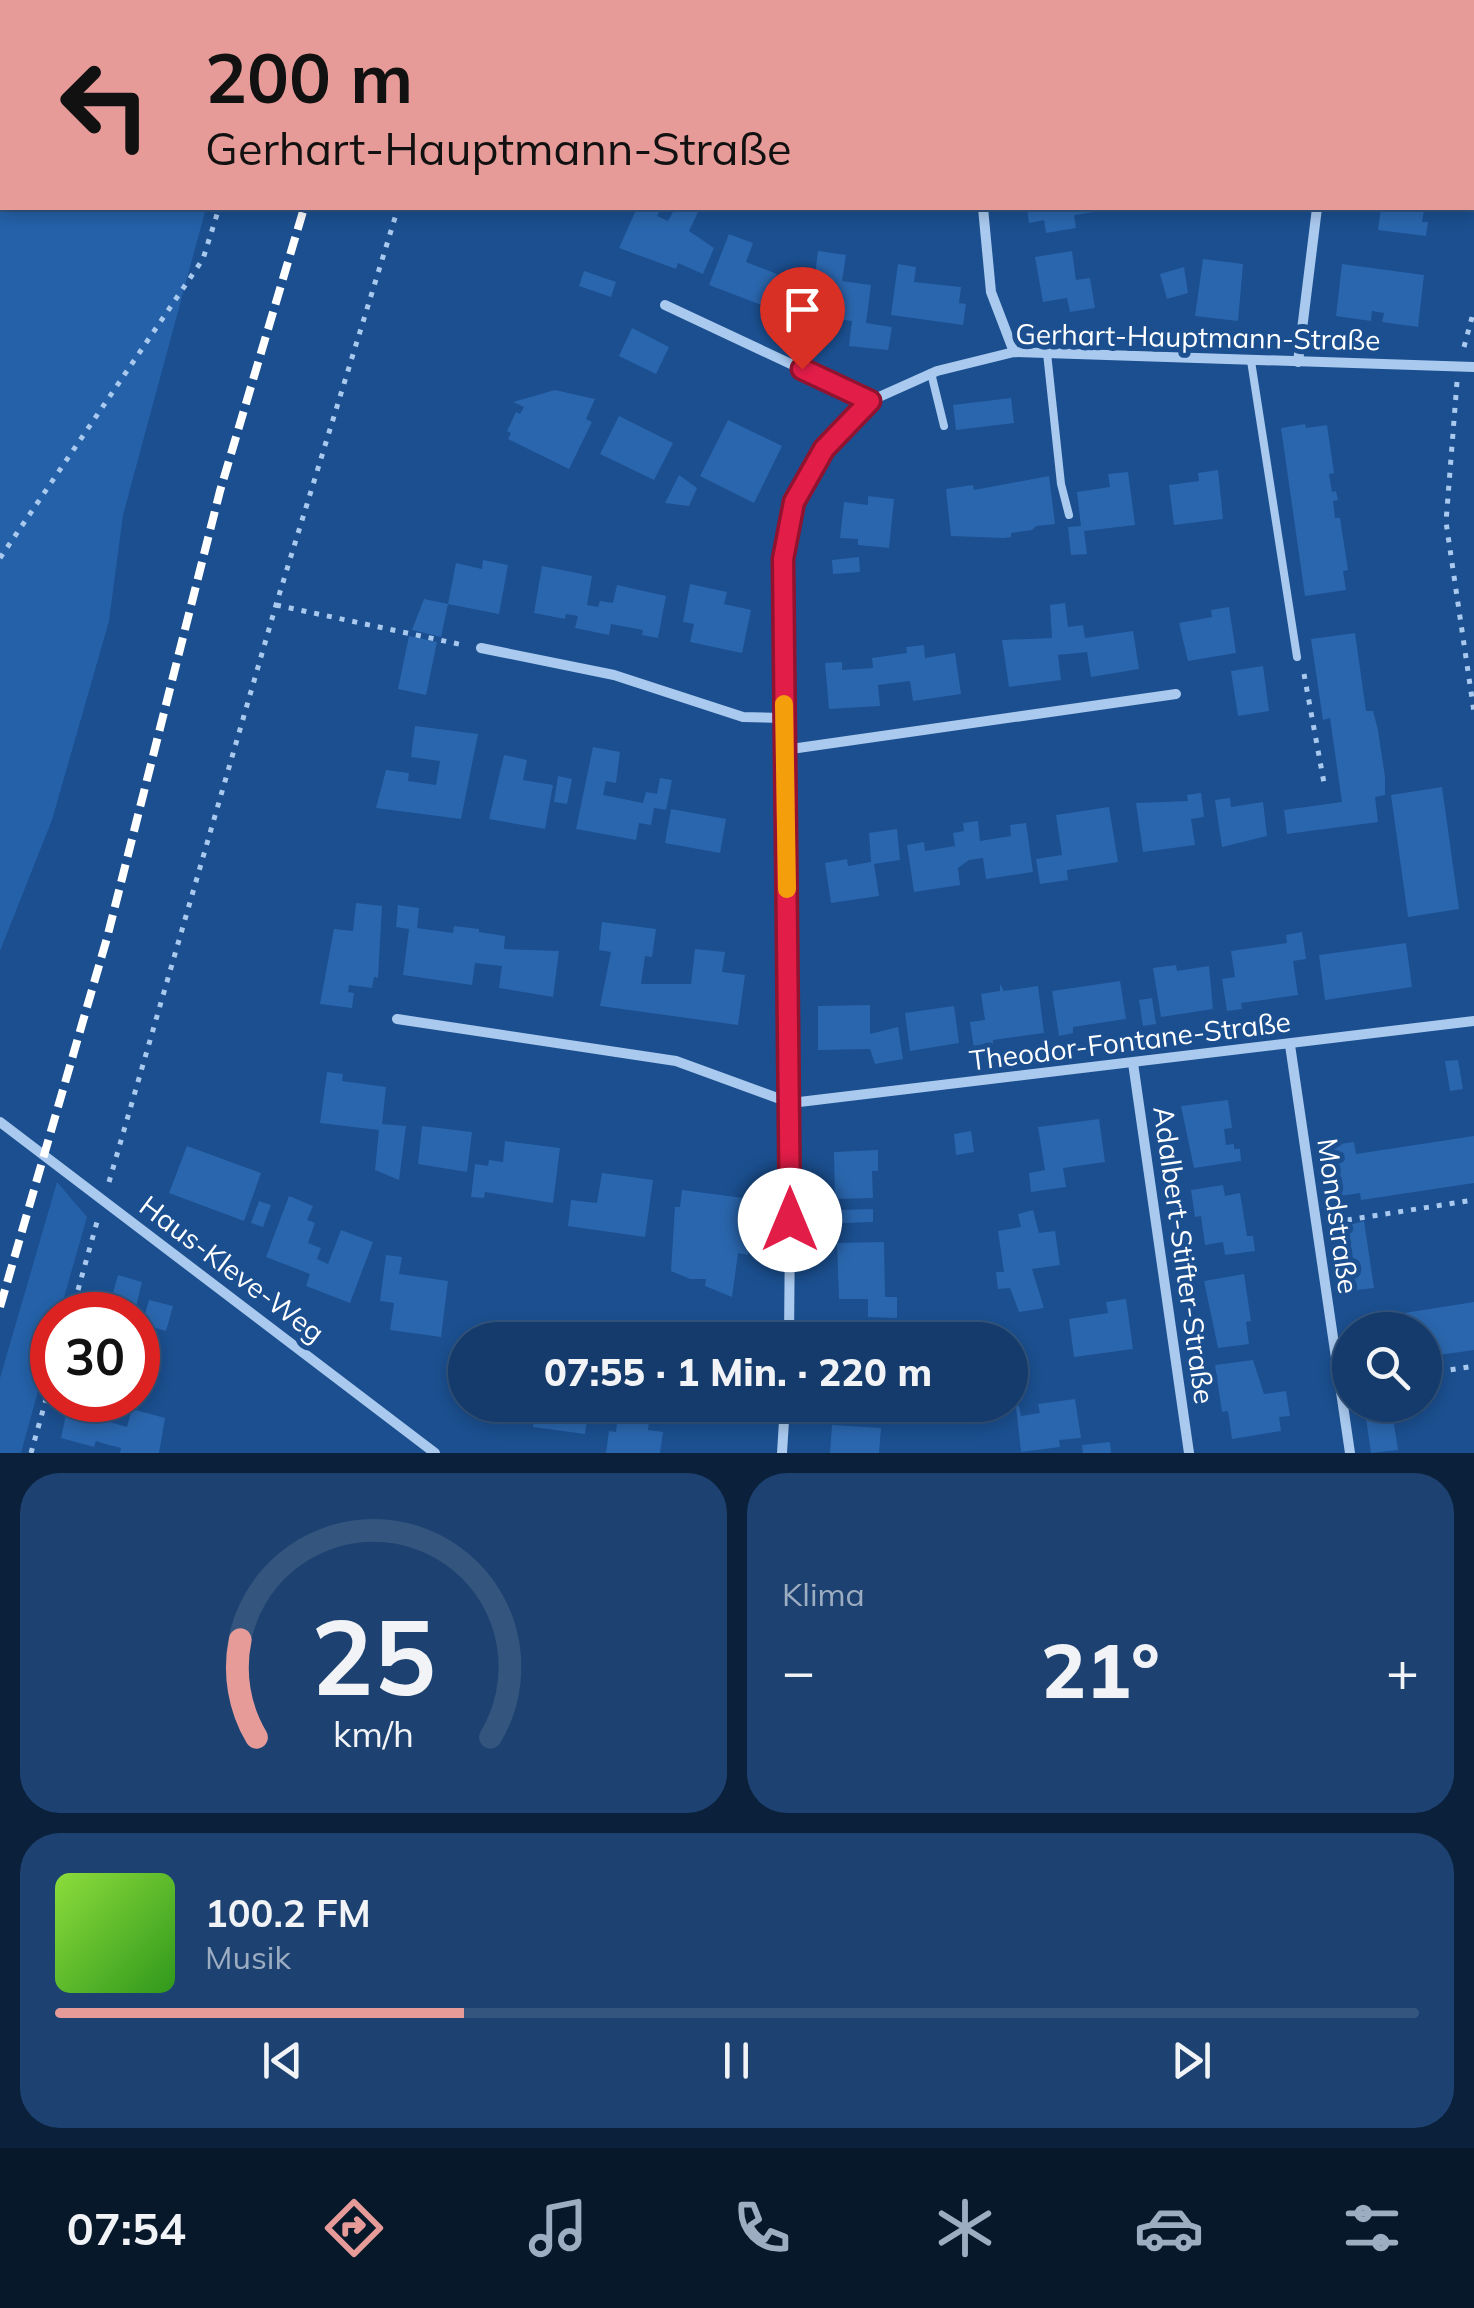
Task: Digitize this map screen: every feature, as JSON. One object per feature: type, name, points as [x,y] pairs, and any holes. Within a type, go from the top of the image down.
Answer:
[{"type":"street","points":[[983,210],[991,292],[1014,352]]},
{"type":"street","points":[[1298,362],[1317,210]]},
{"type":"street","points":[[665,304],[870,401]]},
{"type":"street","name":"Gerhart-Hauptmann-Straße","points":[[789,1322],[791,1103],[783,559],[794,502],[824,449],[870,401],[932,373],[1014,352],[1474,368]]},
{"type":"street","points":[[481,648],[614,675],[743,716],[784,718]]},
{"type":"street","points":[[784,750],[1176,694]]},
{"type":"street","points":[[397,1019],[676,1061],[791,1103]]},
{"type":"street","name":"Theodor-Fontane-Straße","points":[[791,1103],[1474,1020]]},
{"type":"street","name":"Mondstraße","points":[[1290,1045],[1350,1453]]},
{"type":"street","name":"Adalbert-Stifter-Straße","points":[[1134,1063],[1190,1453]]},
{"type":"street","name":"Haus-Kleve-Weg","points":[[0,1122],[435,1453]]},
{"type":"street","points":[[782,1453],[784,1422]]},
{"type":"lane","points":[[1047,353],[1061,484],[1069,515]]},
{"type":"lane","points":[[1251,360],[1297,656]]},
{"type":"lane","points":[[932,373],[944,426]]},
{"type":"path","points":[[0,558],[204,259],[219,210]]},
{"type":"path","points":[[78,1292],[276,605],[397,210]]},
{"type":"path","points":[[1474,310],[1459,366],[1446,522],[1474,712]]},
{"type":"path","points":[[276,605],[481,648]]},
{"type":"path","points":[[1297,656],[1303,668],[1324,783]]},
{"type":"path","points":[[1318,1225],[1474,1200]]},
{"type":"path","points":[[1442,1371],[1474,1366]]},
{"type":"path","points":[[31,1453],[40,1422]]},
{"type":"shaded area","points":[[0,210],[205,210],[123,515],[109,621],[52,820],[0,951]]},
{"type":"shaded area","points":[[57,1182],[87,1217],[66,1292],[30,1292],[30,1420],[21,1453],[0,1453],[0,1378]]},
{"type":"building","points":[[636,210],[660,210],[657,216],[668,221],[674,210],[699,210],[689,231],[714,248],[703,274],[678,263],[676,269],[619,248]]},
{"type":"building","points":[[1027,210],[1107,210],[1074,215],[1076,228],[1046,233],[1044,220],[1029,223]]},
{"type":"building","points":[[1381,210],[1422,210],[1422,222],[1428,222],[1426,236],[1378,230]]},
{"type":"building","points":[[729,234],[753,243],[746,262],[777,274],[764,306],[709,285]]},
{"type":"building","points":[[818,251],[846,255],[842,281],[871,285],[866,323],[892,327],[888,350],[849,346],[852,321],[801,314],[794,329],[774,320],[781,304],[799,311],[804,273],[815,274]]},
{"type":"building","points":[[1072,251],[1076,280],[1090,278],[1095,308],[1070,312],[1067,298],[1043,302],[1035,257]]},
{"type":"building","points":[[1203,259],[1243,264],[1238,321],[1195,316]]},
{"type":"building","points":[[898,264],[916,267],[914,282],[961,287],[959,303],[966,304],[963,325],[891,315]]},
{"type":"building","points":[[1342,264],[1424,275],[1418,327],[1382,322],[1384,313],[1372,311],[1371,321],[1336,316]]},
{"type":"building","points":[[1184,267],[1188,293],[1167,299],[1160,274]]},
{"type":"building","points":[[584,271],[616,282],[611,297],[579,286]]},
{"type":"building","points":[[632,328],[669,347],[656,374],[619,356]]},
{"type":"building","points":[[555,390],[595,399],[586,419],[592,422],[569,469],[508,439],[511,433],[507,431],[516,412],[520,414],[524,407],[513,402]]},
{"type":"building","points":[[1011,398],[1014,423],[956,430],[953,405]]},
{"type":"building","points":[[619,416],[673,443],[654,480],[600,454]]},
{"type":"building","points":[[728,420],[782,446],[754,503],[700,476]]},
{"type":"building","points":[[1305,424],[1306,428],[1327,425],[1334,473],[1329,474],[1332,492],[1336,491],[1338,500],[1333,501],[1335,518],[1340,518],[1348,570],[1343,571],[1346,590],[1305,596],[1281,428]]},
{"type":"building","points":[[1218,470],[1223,519],[1174,525],[1169,485],[1199,481],[1198,473]]},
{"type":"building","points":[[1128,472],[1135,525],[1084,531],[1087,554],[1071,555],[1068,527],[1081,526],[1077,492],[1110,487],[1108,474]]},
{"type":"building","points":[[679,475],[697,488],[689,506],[665,503]]},
{"type":"building","points":[[1049,476],[1055,524],[1036,526],[1004,538],[951,536],[946,489],[973,485],[974,490]]},
{"type":"building","points":[[868,496],[894,499],[889,548],[858,545],[858,539],[840,538],[844,502],[868,505]]},
{"type":"building","points":[[859,557],[860,572],[833,574],[832,560]]},
{"type":"building","points":[[483,560],[508,565],[499,614],[448,604],[456,563],[482,569]]},
{"type":"building","points":[[542,566],[592,576],[587,605],[613,603],[617,585],[666,596],[658,638],[642,635],[643,630],[611,624],[609,635],[575,628],[578,616],[566,614],[565,619],[534,613]]},
{"type":"building","points":[[690,584],[727,592],[724,604],[751,610],[742,653],[690,642],[694,624],[683,622]]},
{"type":"building","points":[[424,599],[448,604],[441,637],[412,630]]},
{"type":"building","points":[[1065,603],[1068,627],[1083,625],[1085,638],[1133,631],[1139,669],[1091,677],[1087,652],[1058,655],[1061,680],[1009,687],[1002,640],[1052,638],[1050,605]]},
{"type":"building","points":[[1229,607],[1236,653],[1188,661],[1179,623],[1212,617],[1211,610]]},
{"type":"building","points":[[1355,633],[1366,711],[1373,711],[1385,777],[1385,795],[1375,797],[1378,822],[1287,834],[1284,810],[1342,802],[1330,718],[1323,720],[1311,639]]},
{"type":"building","points":[[409,636],[437,642],[426,695],[398,689]]},
{"type":"building","points":[[924,645],[925,658],[955,653],[961,694],[913,701],[910,681],[878,685],[880,706],[829,709],[825,663],[842,662],[842,670],[873,668],[872,658],[907,653],[906,647]]},
{"type":"building","points":[[1263,666],[1269,711],[1238,716],[1231,671]]},
{"type":"building","points":[[415,726],[478,734],[461,819],[376,808],[386,770],[409,773],[408,781],[436,785],[440,761],[411,757]]},
{"type":"building","points":[[593,747],[620,752],[616,783],[606,781],[603,795],[643,803],[646,792],[657,794],[660,778],[672,780],[666,810],[654,808],[651,825],[639,823],[636,840],[576,829]]},
{"type":"building","points":[[504,755],[527,760],[523,780],[553,785],[545,829],[489,819]]},
{"type":"building","points":[[558,776],[572,779],[567,804],[554,802]]},
{"type":"building","points":[[1442,787],[1459,909],[1408,917],[1391,795]]},
{"type":"building","points":[[1201,793],[1204,817],[1191,819],[1195,845],[1143,852],[1136,803],[1188,801],[1187,795]]},
{"type":"building","points":[[1230,798],[1231,807],[1263,802],[1267,836],[1222,847],[1215,800]]},
{"type":"building","points":[[1109,807],[1118,862],[1067,870],[1068,880],[1040,884],[1036,859],[1062,855],[1056,815]]},
{"type":"building","points":[[671,809],[726,819],[720,853],[665,843]]},
{"type":"building","points":[[978,821],[980,841],[1011,836],[1010,825],[1026,823],[1033,872],[986,879],[983,858],[969,860],[958,868],[960,885],[914,892],[907,845],[924,842],[925,851],[955,846],[953,833],[964,831],[963,823]]},
{"type":"building","points":[[897,829],[900,860],[874,864],[879,896],[831,903],[825,863],[847,859],[848,866],[871,862],[869,833]]},
{"type":"building","points":[[356,903],[382,906],[378,978],[374,977],[372,988],[349,985],[348,992],[354,993],[352,1008],[320,1004],[334,929],[353,931]]},
{"type":"building","points":[[398,905],[419,908],[417,928],[453,933],[454,926],[479,929],[505,936],[504,949],[559,951],[553,997],[499,988],[502,966],[475,963],[472,985],[403,975],[409,929],[396,927]]},
{"type":"building","points":[[602,922],[656,929],[652,957],[645,956],[641,984],[691,984],[695,949],[725,952],[722,972],[745,975],[738,1025],[600,1006],[611,952],[599,950]]},
{"type":"building","points":[[1302,932],[1306,959],[1293,961],[1298,995],[1241,1003],[1242,1009],[1227,1011],[1222,979],[1235,977],[1231,951],[1287,943],[1286,935]]},
{"type":"building","points":[[1406,943],[1412,987],[1325,1000],[1319,955]]},
{"type":"building","points":[[1176,965],[1177,971],[1209,966],[1213,1009],[1161,1017],[1153,968]]},
{"type":"building","points":[[1120,981],[1126,1019],[1073,1027],[1073,1033],[1059,1036],[1052,991]]},
{"type":"building","points":[[1000,984],[1004,991],[1038,986],[1044,1033],[993,1040],[993,1046],[974,1049],[970,1022],[985,1020],[981,994],[1000,991]]},
{"type":"building","points":[[1152,998],[1156,1024],[1143,1026],[1139,1000]]},
{"type":"building","points":[[870,1005],[870,1034],[898,1027],[903,1059],[875,1064],[870,1049],[818,1050],[818,1006]]},
{"type":"building","points":[[954,1006],[959,1043],[910,1051],[905,1013]]},
{"type":"building","points":[[1458,1060],[1463,1089],[1450,1091],[1445,1061]]},
{"type":"building","points":[[327,1072],[343,1074],[342,1081],[386,1087],[382,1124],[406,1126],[399,1180],[375,1170],[379,1130],[320,1123]]},
{"type":"building","points":[[1228,1100],[1232,1128],[1224,1129],[1226,1145],[1234,1144],[1234,1149],[1240,1149],[1241,1161],[1194,1168],[1181,1106]]},
{"type":"building","points":[[1099,1119],[1105,1162],[1063,1168],[1066,1187],[1031,1192],[1029,1173],[1045,1170],[1038,1127]]},
{"type":"building","points":[[422,1126],[472,1132],[467,1172],[418,1164]]},
{"type":"building","points":[[971,1131],[974,1152],[956,1155],[954,1134]]},
{"type":"building","points":[[1474,1136],[1474,1183],[1361,1200],[1360,1193],[1334,1197],[1326,1146],[1354,1142],[1356,1154]]},
{"type":"building","points":[[505,1141],[560,1148],[553,1203],[485,1192],[484,1198],[471,1197],[475,1164],[503,1162]]},
{"type":"building","points":[[187,1146],[261,1173],[244,1221],[169,1193]]},
{"type":"building","points":[[878,1150],[878,1171],[872,1171],[873,1198],[835,1199],[834,1152]]},
{"type":"building","points":[[602,1173],[653,1180],[645,1237],[568,1226],[571,1200],[597,1203]]},
{"type":"building","points":[[1223,1185],[1225,1196],[1240,1193],[1247,1236],[1253,1236],[1255,1251],[1225,1255],[1223,1242],[1205,1245],[1201,1216],[1195,1217],[1191,1190]]},
{"type":"building","points":[[682,1190],[751,1199],[748,1255],[738,1253],[732,1297],[705,1286],[706,1279],[690,1279],[671,1271],[675,1207],[680,1207]]},
{"type":"building","points":[[289,1196],[313,1206],[307,1220],[315,1223],[308,1243],[321,1248],[317,1259],[328,1264],[341,1230],[373,1242],[350,1303],[306,1286],[310,1274],[266,1257]]},
{"type":"building","points":[[259,1201],[271,1205],[263,1227],[251,1223]]},
{"type":"building","points":[[873,1209],[873,1222],[842,1223],[842,1210]]},
{"type":"building","points":[[1033,1210],[1039,1233],[1055,1231],[1060,1265],[1032,1269],[1044,1308],[1019,1312],[1010,1288],[998,1289],[996,1272],[1004,1272],[998,1231],[1021,1227],[1018,1214]]},
{"type":"building","points":[[1364,1221],[1374,1288],[1348,1291],[1338,1228]]},
{"type":"building","points":[[884,1242],[885,1297],[897,1297],[897,1318],[868,1317],[868,1299],[839,1299],[837,1243]]},
{"type":"building","points":[[386,1255],[402,1257],[399,1274],[448,1281],[441,1337],[390,1330],[394,1303],[380,1301]]},
{"type":"building","points":[[1244,1274],[1251,1321],[1246,1322],[1249,1344],[1218,1348],[1204,1281]]},
{"type":"building","points":[[118,1275],[142,1282],[140,1292],[113,1292]]},
{"type":"building","points":[[1126,1299],[1133,1349],[1074,1357],[1069,1319],[1108,1313],[1106,1302]]},
{"type":"building","points":[[1474,1302],[1474,1350],[1442,1355],[1442,1312],[1411,1312]]},
{"type":"building","points":[[160,1303],[173,1306],[166,1331],[160,1329]]},
{"type":"building","points":[[1253,1360],[1264,1394],[1286,1391],[1290,1416],[1279,1417],[1281,1431],[1232,1439],[1228,1411],[1222,1412],[1215,1365]]},
{"type":"building","points":[[1075,1399],[1081,1438],[1059,1440],[1060,1447],[1021,1452],[1018,1422],[1028,1422],[1028,1415],[1040,1413],[1038,1404]]},
{"type":"building","points":[[160,1417],[165,1418],[159,1453],[120,1453],[121,1448],[96,1441],[94,1447],[61,1438],[64,1422],[109,1422],[127,1427],[128,1422],[160,1422]]},
{"type":"building","points":[[534,1422],[587,1422],[585,1434],[533,1427]]},
{"type":"building","points":[[617,1422],[649,1422],[648,1430],[663,1432],[660,1453],[606,1453],[609,1431],[616,1432]]},
{"type":"building","points":[[1366,1422],[1394,1422],[1398,1450],[1371,1453]]},
{"type":"building","points":[[832,1425],[881,1428],[879,1453],[830,1453]]},
{"type":"building","points":[[1110,1442],[1111,1453],[1083,1453],[1082,1445]]},
{"type":"railway","points":[[0,1307],[107,938],[220,491],[303,210]]},
{"type":"slow traffic","points":[[784,704],[787,889]]},
{"type":"route","points":[[790,1220],[783,559],[794,502],[824,449],[870,401],[802,369]]}]
